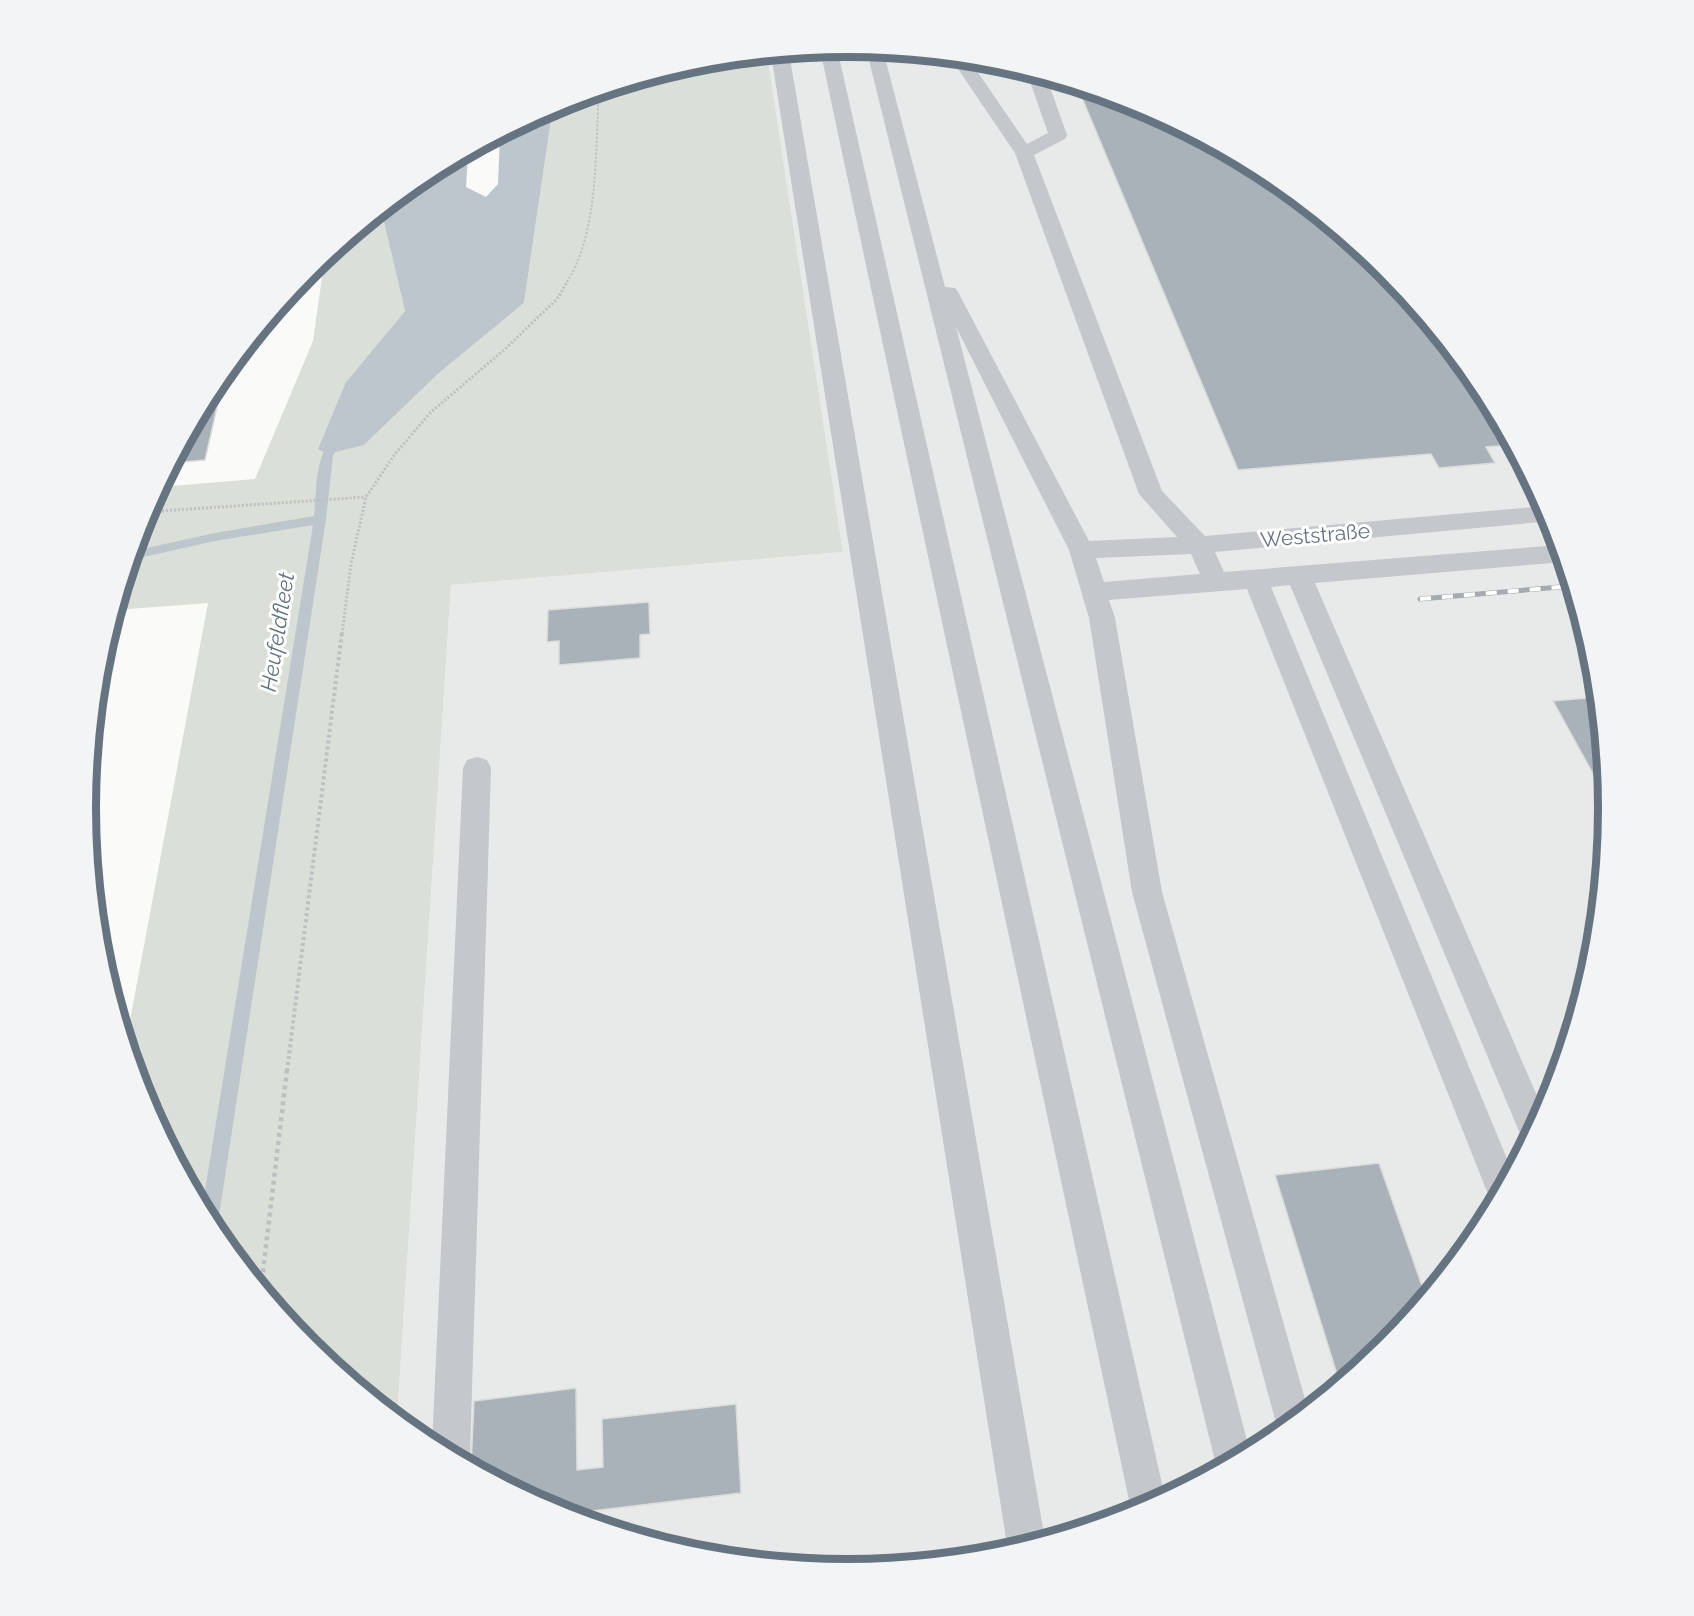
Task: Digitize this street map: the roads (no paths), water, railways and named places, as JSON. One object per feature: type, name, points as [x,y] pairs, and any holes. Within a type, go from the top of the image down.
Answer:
[{"type":"lane","points":[[830,58],[1147,1496]]},
{"type":"lane","points":[[876,58],[1231,1453]]},
{"type":"lane","points":[[781,60],[1025,1537]]},
{"type":"lane","points":[[964,66],[1024,153],[1150,494],[1198,545],[1216,583]]},
{"type":"lane","points":[[1039,83],[1066,154]]},
{"type":"lane","points":[[1024,153],[1058,135]]},
{"type":"lane","points":[[925,249],[1081,550],[1102,618],[1147,892],[1291,1413]]},
{"type":"lane","name":"Weststraße","points":[[1081,550],[1198,545],[1538,515]]},
{"type":"lane","name":"Weststraße","points":[[1094,592],[1553,555]]},
{"type":"lane","points":[[1299,576],[1530,1120]]},
{"type":"lane","points":[[1256,580],[1499,1180]]},
{"type":"lane","points":[[451,1446],[477,768]]},
{"type":"waterway","name":"Heufeldfleet","points":[[320,519],[327,454],[341,439]]},
{"type":"waterway","points":[[141,554],[215,537],[320,519]]},
{"type":"waterway","name":"Heufeldfleet","points":[[211,1206],[320,519]]},
{"type":"railway","points":[[1420,599],[1564,587]]}]
